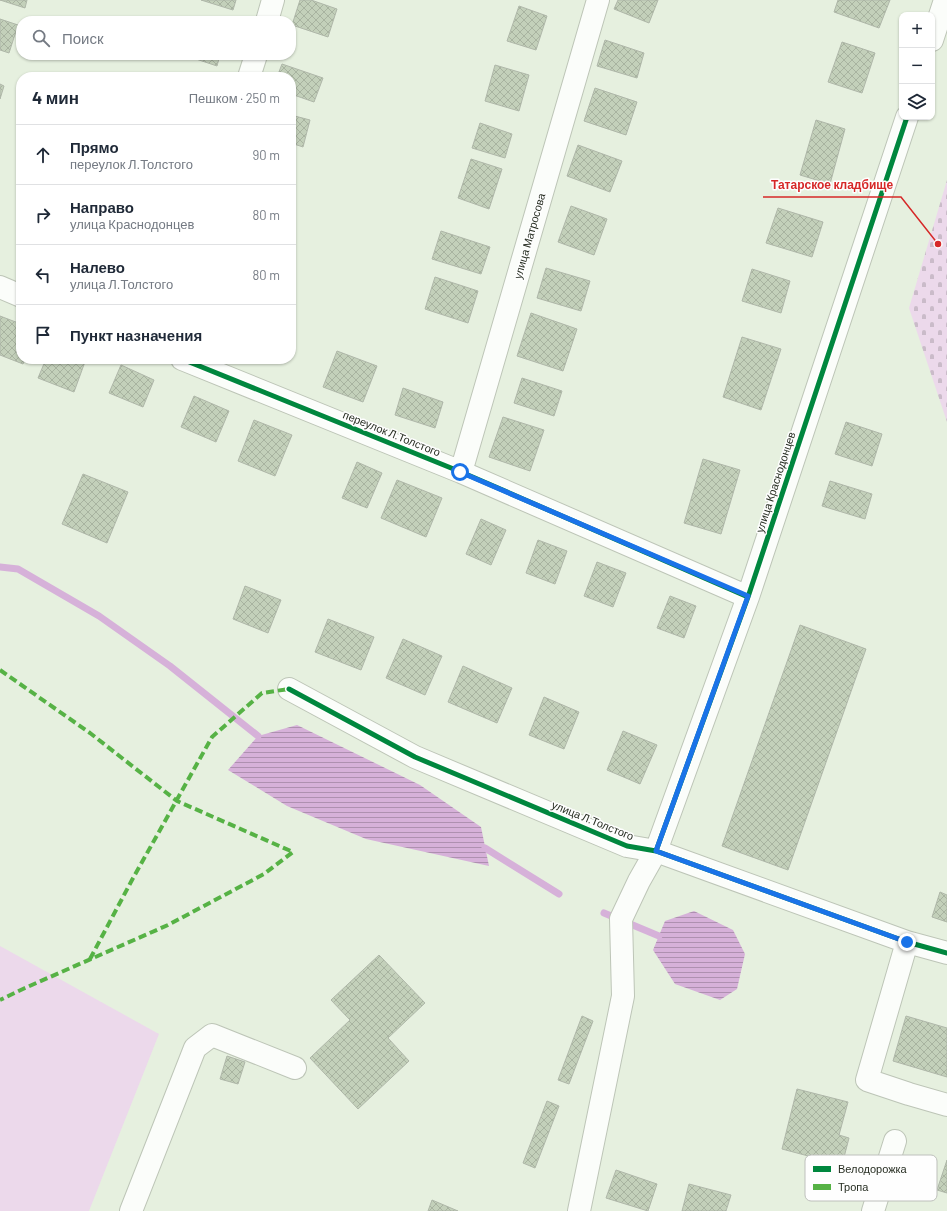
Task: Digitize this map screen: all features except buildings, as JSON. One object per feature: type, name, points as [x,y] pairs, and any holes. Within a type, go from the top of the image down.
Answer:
[{"type":"street","points":[[269,16],[274,0]]},
{"type":"street","name":"улица Матросова","points":[[460,472],[598,0]]},
{"type":"street","points":[[935,31],[945,0]]},
{"type":"street","points":[[251,72],[254,60]]},
{"type":"street","name":"улица Краснодонцев","points":[[578,1211],[623,996],[621,919],[639,881],[656,851],[748,596],[906,120]]},
{"type":"street","points":[[0,287],[16,294]]},
{"type":"street","name":"переулок Л.Толстого","points":[[194,364],[460,472],[748,596]]},
{"type":"street","name":"улица Л.Толстого","points":[[289,689],[415,757],[627,846],[656,851],[907,942],[947,953]]},
{"type":"street","points":[[907,942],[867,1080],[947,1105]]},
{"type":"street","points":[[131,1211],[195,1048],[212,1036],[295,1068]]},
{"type":"street","points":[[891,1155],[895,1141]]},
{"type":"street","points":[[873,1211],[876,1201]]},
{"type":"green space","points":[[947,180],[947,422],[909,308]]},
{"type":"green space","points":[[0,946],[159,1034],[89,1211],[0,1211]]},
{"type":"shaded area","points":[[297,725],[420,785],[481,827],[489,866],[366,839],[287,806],[228,770],[258,736]]},
{"type":"shaded area","points":[[694,911],[733,930],[745,954],[737,989],[720,1000],[675,984],[653,950],[665,921]]},
{"type":"waterway","points":[[0,567],[18,569],[99,616],[170,666],[258,736]]},
{"type":"waterway","points":[[485,848],[559,894]]},
{"type":"waterway","points":[[604,913],[659,936]]},
{"type":"marked path","points":[[0,670],[90,733],[177,801],[293,852],[264,874],[168,925],[0,1000]]},
{"type":"marked path","points":[[90,959],[132,880],[212,737],[262,693],[289,689]]},
{"type":"cycle path","points":[[656,851],[748,597],[906,120]]},
{"type":"cycle path","points":[[194,364],[461,472],[748,597]]},
{"type":"cycle path","points":[[289,689],[415,757],[627,846],[656,851],[907,942],[947,953]]},
{"type":"place","name":"Татарское кладбище","points":[[938,244]]},
{"type":"route","points":[[460,472],[748,596],[656,851],[907,942]]}]
